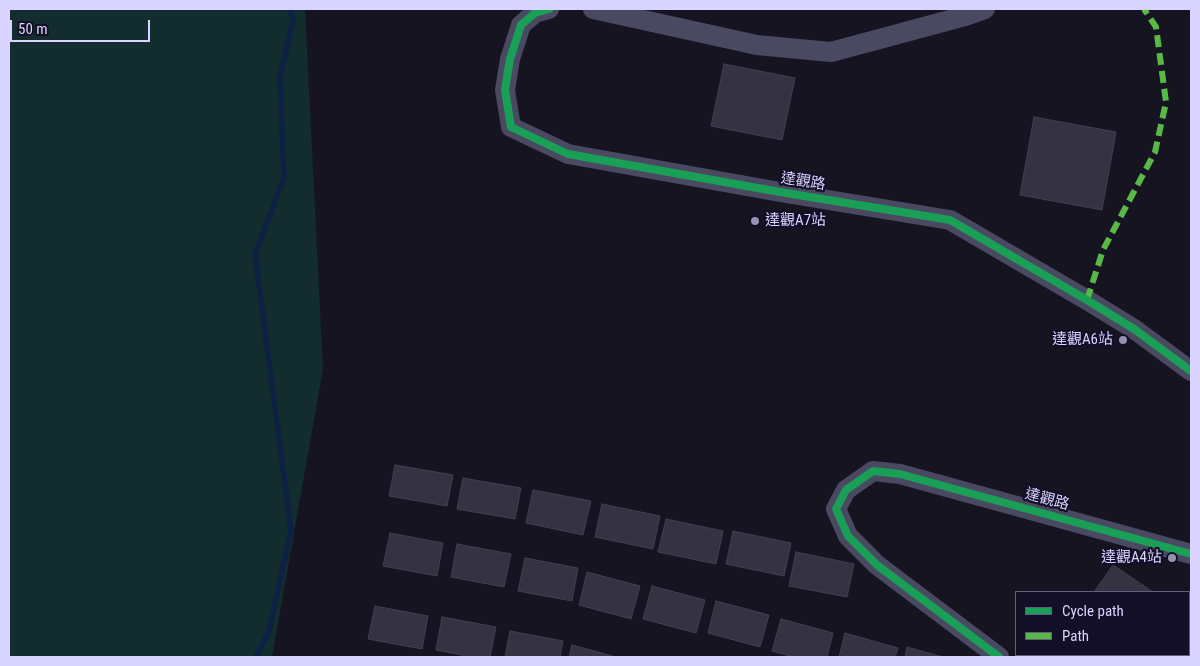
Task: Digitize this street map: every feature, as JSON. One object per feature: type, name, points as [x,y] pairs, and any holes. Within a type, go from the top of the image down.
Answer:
[{"type":"street","name":"達觀路","points":[[549,9],[535,13],[521,25],[510,59],[505,90],[511,127],[568,154],[950,220],[1134,329],[1191,371]]},
{"type":"street","points":[[593,9],[757,45],[831,52],[985,9]]},
{"type":"street","name":"達觀路","points":[[999,657],[877,565],[848,536],[836,509],[846,490],[873,471],[900,474],[1191,554]]},
{"type":"green space","points":[[9,9],[305,9],[323,369],[272,657],[9,657]]},
{"type":"building","points":[[724,64],[795,78],[782,140],[711,126]]},
{"type":"building","points":[[1034,117],[1116,132],[1102,210],[1020,195]]},
{"type":"building","points":[[395,465],[453,475],[447,506],[389,496]]},
{"type":"building","points":[[463,478],[521,488],[515,519],[457,509]]},
{"type":"building","points":[[533,490],[591,501],[583,535],[526,523]]},
{"type":"building","points":[[602,504],[660,516],[653,549],[595,537]]},
{"type":"building","points":[[666,519],[723,531],[716,564],[658,552]]},
{"type":"building","points":[[733,531],[791,543],[784,576],[726,564]]},
{"type":"building","points":[[390,533],[443,543],[437,576],[383,566]]},
{"type":"building","points":[[457,544],[511,554],[504,587],[451,577]]},
{"type":"building","points":[[796,552],[854,564],[847,597],[789,586]]},
{"type":"building","points":[[525,558],[578,568],[572,601],[518,591]]},
{"type":"building","points":[[1113,565],[1152,591],[1095,591]]},
{"type":"building","points":[[587,572],[640,586],[631,619],[579,605]]},
{"type":"building","points":[[652,586],[705,600],[696,633],[643,619]]},
{"type":"building","points":[[716,601],[769,615],[760,647],[708,633]]},
{"type":"building","points":[[375,606],[428,616],[422,649],[368,639]]},
{"type":"building","points":[[442,617],[496,627],[490,657],[472,657],[436,650]]},
{"type":"building","points":[[781,619],[833,633],[827,657],[794,657],[772,651]]},
{"type":"building","points":[[510,631],[563,641],[560,657],[505,657]]},
{"type":"building","points":[[845,633],[898,648],[895,657],[839,657]]},
{"type":"building","points":[[1191,637],[1191,657],[1175,657],[1190,656]]},
{"type":"building","points":[[572,645],[616,657],[569,657]]},
{"type":"building","points":[[907,647],[943,657],[905,657]]},
{"type":"building","points":[[1111,656],[1142,656],[1141,657]]},
{"type":"waterway","points":[[256,657],[269,631],[291,530],[255,254],[284,178],[280,76],[293,21],[290,9]]},
{"type":"marked path","points":[[1087,300],[1103,250],[1155,152],[1166,102],[1156,27],[1144,9]]},
{"type":"cycle path","points":[[549,9],[535,13],[521,25],[510,59],[505,90],[511,127],[568,154],[950,220],[1134,329],[1191,371]]},
{"type":"cycle path","points":[[999,657],[877,565],[848,536],[836,509],[846,490],[873,471],[900,474],[1191,554]]},
{"type":"place","name":"達觀A7站","points":[[755,221]]},
{"type":"place","name":"達觀A6站","points":[[1123,340]]},
{"type":"place","name":"達觀A4站","points":[[1172,558]]}]
